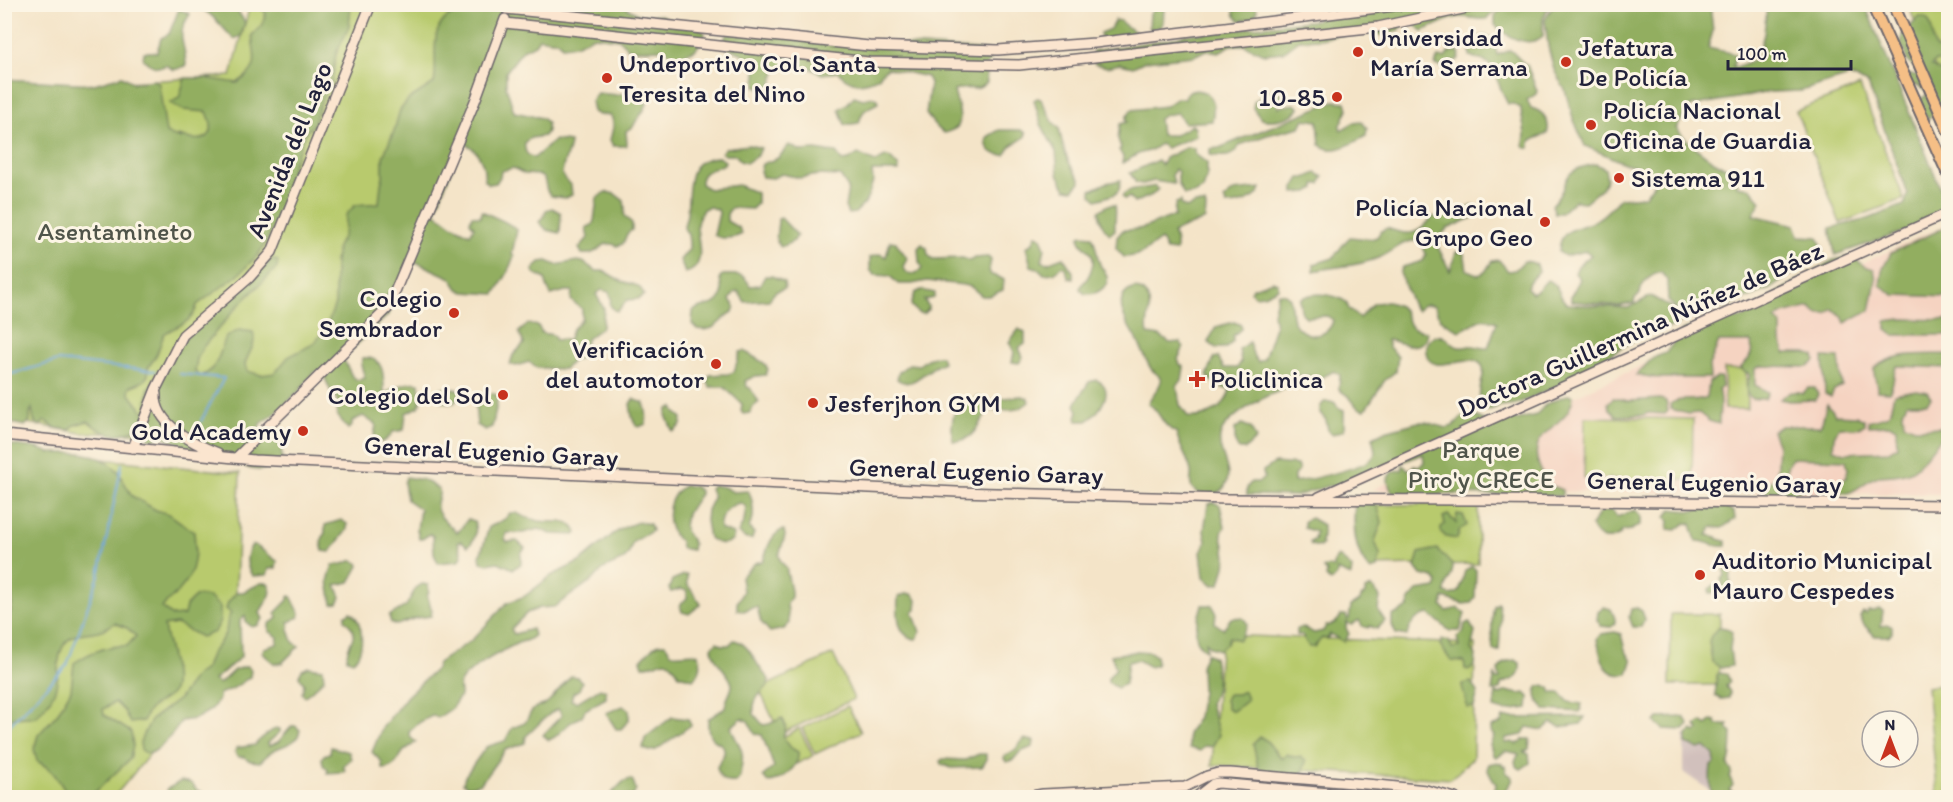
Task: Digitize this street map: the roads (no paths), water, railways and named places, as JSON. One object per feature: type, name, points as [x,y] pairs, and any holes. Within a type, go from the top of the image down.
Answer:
[{"type":"main road","points":[[1872,4],[1948,174]]},
{"type":"main road","points":[[1893,4],[1948,130]]},
{"type":"street","name":"Avenida del Lago","points":[[133,448],[156,389],[183,335],[249,278],[272,252],[371,4]]},
{"type":"street","points":[[156,389],[160,416],[207,449],[234,458],[388,309],[475,101],[505,23],[506,7],[869,46],[998,50],[1106,42],[1410,4]]},
{"type":"street","points":[[505,23],[869,62],[996,66],[1378,27],[1486,4]]},
{"type":"street","name":"Doctora Guillermina Núñez de Báez","points":[[1317,498],[1948,213]]},
{"type":"street","name":"General Eugenio Garay","points":[[4,435],[234,458],[957,492],[1228,499],[1948,505]]},
{"type":"street","points":[[1021,798],[1043,794],[1185,787],[1207,776],[1230,773],[1426,790],[1455,798]]},
{"type":"street","points":[[1195,798],[1218,783],[1384,798]]},
{"type":"waterway","points":[[4,376],[58,361],[155,371]]},
{"type":"waterway","points":[[180,374],[224,378],[201,421]]},
{"type":"waterway","points":[[4,731],[67,665],[99,575],[122,464]]},
{"type":"place","name":"Universidad María Serrana","points":[[1358,52]]},
{"type":"place","name":"Jefatura De Policía","points":[[1566,62]]},
{"type":"place","name":"Undeportivo Col. Santa Teresita del Nino","points":[[607,78]]},
{"type":"place","name":"10-85","points":[[1337,97]]},
{"type":"place","name":"Policía Nacional Oficina de Guardia","points":[[1591,125]]},
{"type":"place","name":"Sistema 911","points":[[1619,178]]},
{"type":"place","name":"Policía Nacional Grupo Geo","points":[[1545,222]]},
{"type":"place","name":"Colegio Sembrador","points":[[454,313]]},
{"type":"place","name":"Verificación del automotor","points":[[716,364]]},
{"type":"place","name":"Policlinica","points":[[1197,379]]},
{"type":"place","name":"Colegio del Sol","points":[[503,395]]},
{"type":"place","name":"Jesferjhon GYM","points":[[813,403]]},
{"type":"place","name":"Gold Academy","points":[[303,431]]},
{"type":"place","name":"Auditorio Municipal Mauro Cespedes","points":[[1700,575]]},
{"type":"park label","name":"Asentamineto","points":[[115,231]]},
{"type":"park label","name":"Parque Piro'y CRECE","points":[[1481,464]]}]
